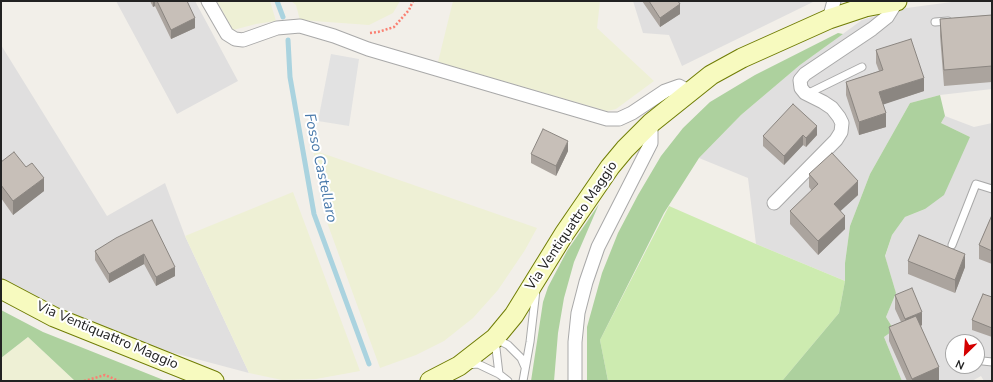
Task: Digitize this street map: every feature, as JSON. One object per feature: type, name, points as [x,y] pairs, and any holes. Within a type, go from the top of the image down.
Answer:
[{"type":"main road","name":"Via Ventiquattro Maggio","points":[[430,381],[459,366],[495,338],[514,315],[538,274],[610,167],[651,123],[711,75],[832,10],[865,7],[897,1]]},
{"type":"main road","name":"Via Ventiquattro Maggio","points":[[1,289],[54,316],[214,381]]},
{"type":"street","points":[[208,1],[227,34],[235,39],[243,40],[277,28],[300,26],[352,43],[368,50],[607,119],[619,119],[647,104],[665,91],[679,86],[690,92]]},
{"type":"street","points":[[774,203],[836,140],[842,124],[832,108],[805,93],[801,88],[800,80],[805,74],[872,29],[887,17],[897,1]]},
{"type":"street","points":[[575,381],[575,342],[578,313],[586,282],[598,247],[651,144],[651,123]]},
{"type":"lane","points":[[935,22],[956,20]]},
{"type":"lane","points":[[805,93],[811,92],[862,67]]},
{"type":"lane","points":[[952,245],[976,184],[992,189]]},
{"type":"lane","points":[[523,381],[530,342],[538,274]]},
{"type":"lane","points":[[495,338],[508,345],[521,358],[525,367]]},
{"type":"lane","points":[[495,338],[496,360],[499,374]]},
{"type":"lane","points":[[459,366],[478,364],[499,374],[508,381]]},
{"type":"path","points":[[352,43],[354,38],[360,34],[378,32],[394,27],[409,10],[413,1]]},
{"type":"path","points":[[84,381],[105,375],[119,381]]},
{"type":"shaded area","points":[[116,1],[195,1],[238,81],[177,114]]},
{"type":"shaded area","points":[[633,1],[815,1],[682,66],[669,35],[643,33]]},
{"type":"shaded area","points":[[959,1],[992,1],[992,89],[940,95],[910,103],[870,174],[850,226],[845,263],[845,281],[756,244],[748,178],[699,158],[741,115],[800,65],[862,20],[899,9]]},
{"type":"shaded area","points":[[1,45],[107,216],[165,183],[185,236],[249,373],[155,348],[59,311],[1,279]]},
{"type":"shaded area","points":[[331,54],[359,59],[349,126],[318,121]]},
{"type":"shaded area","points":[[945,116],[974,127],[992,123],[992,381],[984,381],[981,376],[972,381],[902,381],[884,337],[894,330],[886,317],[896,293],[885,257],[892,235],[905,217],[925,209],[970,137],[941,123]]},
{"type":"green space","points":[[217,1],[270,1],[276,21],[233,30]]},
{"type":"green space","points":[[291,1],[400,1],[393,13],[369,25],[300,20],[296,5]]},
{"type":"green space","points":[[453,1],[600,1],[597,28],[654,81],[616,109],[607,111],[438,62]]},
{"type":"green space","points":[[838,33],[843,34],[800,65],[741,115],[699,158],[664,213],[600,340],[608,381],[587,381],[587,327],[602,273],[618,233],[661,156],[683,128],[710,102],[755,75]]},
{"type":"green space","points":[[940,95],[945,116],[941,123],[970,137],[944,195],[925,209],[905,217],[892,235],[885,256],[896,293],[886,317],[894,330],[884,337],[902,381],[782,381],[839,313],[845,281],[845,263],[850,226],[870,174],[910,103]]},
{"type":"green space","points":[[313,150],[537,228],[525,250],[498,290],[473,318],[444,341],[416,355],[380,368],[328,225]]},
{"type":"green space","points":[[293,192],[360,371],[316,379],[282,380],[249,373],[185,236]]},
{"type":"green space","points":[[599,204],[574,262],[564,298],[558,333],[554,381],[531,381],[543,302],[548,287],[567,251]]},
{"type":"green space","points":[[669,206],[845,281],[839,313],[782,381],[608,381],[600,340]]},
{"type":"green space","points":[[1,310],[43,332],[166,381],[75,381],[28,337],[1,358]]},
{"type":"green space","points":[[28,337],[75,381],[1,381],[1,358]]},
{"type":"building","points":[[157,1],[187,1],[195,18],[171,30]]},
{"type":"building","points":[[649,1],[678,1],[680,4],[660,18]]},
{"type":"building","points":[[992,15],[992,66],[944,70],[940,19]]},
{"type":"building","points":[[911,39],[924,78],[879,92],[886,113],[859,122],[846,82],[883,70],[876,50]]},
{"type":"building","points":[[793,104],[817,126],[806,138],[803,135],[784,156],[763,136]]},
{"type":"building","points":[[543,129],[568,141],[556,166],[531,154]]},
{"type":"building","points":[[14,152],[26,167],[32,163],[44,178],[13,201],[1,185],[1,162]]},
{"type":"building","points":[[832,153],[858,181],[834,204],[845,216],[818,241],[790,211],[818,184],[809,174]]},
{"type":"building","points":[[992,215],[992,251],[979,245]]},
{"type":"building","points":[[152,220],[175,267],[156,277],[144,254],[109,274],[95,251],[116,238]]},
{"type":"building","points":[[919,235],[965,254],[955,280],[908,261]]},
{"type":"building","points":[[912,288],[922,312],[905,319],[895,295]]},
{"type":"building","points":[[983,294],[992,297],[992,328],[972,320]]},
{"type":"building","points":[[916,316],[939,367],[912,379],[889,327]]},
{"type":"waterway","name":"Fosso Castellaro","points":[[277,1],[283,17]]},
{"type":"waterway","name":"Fosso Castellaro","points":[[288,40],[290,77],[314,214],[369,364]]}]
